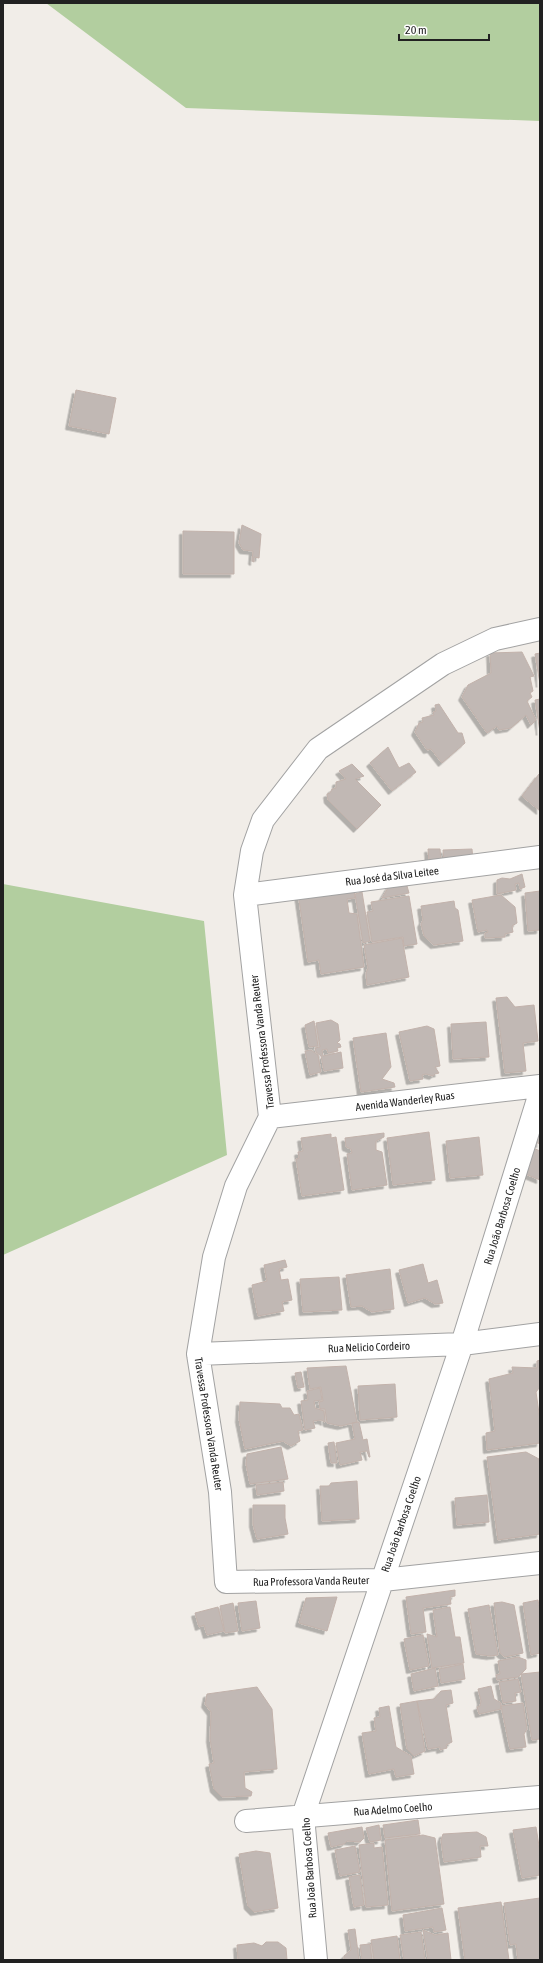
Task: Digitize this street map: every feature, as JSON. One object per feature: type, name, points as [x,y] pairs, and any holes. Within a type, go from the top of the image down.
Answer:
[{"type":"street","name":"Travessa Professora Vanda Reuter","points":[[226,1582],[220,1492],[198,1354],[214,1257],[236,1186],[270,1117],[245,895],[252,851],[263,820],[318,750],[443,664],[495,639],[540,629]]},
{"type":"street","name":"Rua José da Silva Leitee","points":[[245,895],[540,857]]},
{"type":"street","name":"Avenida Wanderley Ruas","points":[[270,1117],[540,1086]]},
{"type":"street","name":"Rua João Barbosa Coelho","points":[[316,1960],[304,1816],[462,1344],[540,1093]]},
{"type":"street","name":"Rua Nelicio Cordeiro","points":[[198,1354],[462,1344],[540,1334]]},
{"type":"street","name":"Rua Professora Vanda Reuter","points":[[226,1582],[383,1580],[540,1563]]},
{"type":"street","name":"Rua Adelmo Coelho","points":[[246,1820],[540,1797]]},
{"type":"green space","points":[[46,3],[540,3],[540,121],[186,108]]},
{"type":"green space","points":[[3,884],[204,921],[227,1155],[3,1255]]},
{"type":"building","points":[[76,390],[116,398],[109,434],[69,426]]},
{"type":"building","points":[[242,525],[261,534],[259,558],[254,557],[254,562],[252,561],[253,551],[243,550],[239,543]]},
{"type":"building","points":[[183,531],[234,532],[234,574],[183,574]]},
{"type":"building","points":[[522,652],[534,676],[530,677],[533,691],[530,693],[532,697],[527,701],[536,720],[531,725],[526,715],[511,728],[499,730],[497,726],[487,733],[462,697],[468,685],[491,673],[490,653]]},
{"type":"building","points":[[540,653],[540,684],[535,654]]},
{"type":"building","points":[[540,699],[540,732],[535,700]]},
{"type":"building","points":[[439,704],[458,733],[462,733],[465,743],[442,763],[431,749],[427,750],[415,732],[419,723],[423,722],[422,718],[434,715],[433,712],[436,711],[435,705]]},
{"type":"building","points":[[388,747],[399,768],[409,763],[416,772],[392,791],[370,763]]},
{"type":"building","points":[[352,764],[364,776],[355,779],[381,805],[357,829],[328,800],[327,794],[330,793],[332,789],[336,788],[336,782],[346,779],[339,771]]},
{"type":"building","points":[[539,774],[540,775],[540,811],[522,796]]},
{"type":"building","points":[[428,849],[440,849],[441,861],[429,862]]},
{"type":"building","points":[[472,849],[473,860],[444,862],[443,850]]},
{"type":"building","points":[[522,874],[525,887],[520,889],[519,883],[515,884],[516,890],[497,894],[497,880],[502,878],[510,879]]},
{"type":"building","points":[[400,884],[407,886],[409,893],[382,898],[389,886]]},
{"type":"building","points":[[354,890],[355,898],[347,899],[349,913],[357,914],[364,967],[321,974],[319,960],[308,962],[298,893]]},
{"type":"building","points":[[540,891],[540,930],[528,931],[525,893]]},
{"type":"building","points":[[362,892],[370,941],[363,943],[355,894]]},
{"type":"building","points":[[501,895],[515,907],[517,923],[512,926],[513,932],[505,934],[505,937],[485,938],[485,933],[488,932],[487,930],[478,932],[472,900]]},
{"type":"building","points":[[409,896],[417,944],[404,946],[403,937],[372,942],[367,912],[373,911],[371,902]]},
{"type":"building","points":[[454,901],[455,908],[458,910],[463,941],[434,945],[424,936],[421,924],[423,920],[421,906]]},
{"type":"building","points":[[402,938],[409,977],[367,985],[366,973],[368,968],[364,945]]},
{"type":"building","points":[[507,997],[515,1007],[534,1005],[538,1041],[523,1043],[526,1071],[505,1073],[496,998]]},
{"type":"building","points":[[331,1020],[338,1024],[340,1040],[337,1043],[340,1044],[341,1047],[337,1048],[338,1051],[328,1053],[327,1049],[322,1050],[323,1056],[341,1052],[343,1068],[324,1071],[321,1056],[316,1052],[315,1048],[320,1047],[316,1023]]},
{"type":"building","points":[[314,1021],[318,1046],[309,1047],[305,1025]]},
{"type":"building","points":[[486,1022],[489,1057],[453,1059],[451,1024]]},
{"type":"building","points":[[427,1026],[434,1029],[440,1066],[435,1067],[439,1073],[433,1076],[426,1074],[422,1075],[423,1079],[410,1081],[399,1032]]},
{"type":"building","points":[[386,1033],[391,1067],[382,1079],[394,1083],[395,1087],[361,1092],[353,1038]]},
{"type":"building","points":[[311,1050],[318,1055],[321,1072],[310,1075],[305,1051]]},
{"type":"building","points":[[540,1125],[540,1144],[533,1141]]},
{"type":"building","points":[[429,1132],[435,1180],[393,1185],[387,1138]]},
{"type":"building","points":[[384,1133],[384,1137],[376,1141],[376,1150],[382,1152],[387,1185],[352,1190],[347,1154],[352,1153],[351,1149],[346,1147],[345,1138]]},
{"type":"building","points":[[331,1134],[331,1138],[336,1137],[344,1190],[302,1196],[296,1159],[299,1158],[298,1152],[303,1151],[301,1138]]},
{"type":"building","points":[[479,1137],[483,1175],[450,1178],[446,1141]]},
{"type":"building","points":[[533,1148],[540,1151],[540,1180],[523,1173]]},
{"type":"building","points":[[285,1260],[287,1267],[279,1269],[281,1280],[288,1279],[292,1300],[282,1302],[284,1311],[258,1316],[252,1285],[267,1281],[264,1265]]},
{"type":"building","points":[[423,1264],[428,1283],[437,1280],[443,1303],[435,1304],[425,1298],[408,1303],[399,1270]]},
{"type":"building","points":[[390,1269],[394,1309],[372,1312],[362,1306],[351,1307],[346,1275]]},
{"type":"building","points":[[339,1277],[342,1310],[303,1312],[300,1279]]},
{"type":"building","points":[[540,1360],[540,1387],[536,1392],[540,1420],[540,1443],[487,1450],[486,1433],[495,1431],[489,1379],[513,1373],[512,1367],[537,1368],[537,1361]]},
{"type":"building","points":[[346,1366],[357,1422],[341,1426],[327,1423],[325,1409],[320,1409],[319,1402],[323,1401],[321,1387],[310,1389],[307,1368]]},
{"type":"building","points":[[301,1372],[304,1387],[298,1388],[295,1373]]},
{"type":"building","points":[[395,1384],[397,1417],[360,1420],[358,1386]]},
{"type":"building","points":[[320,1388],[322,1400],[314,1401],[315,1408],[324,1411],[325,1422],[321,1420],[313,1421],[315,1428],[305,1430],[301,1401],[308,1400],[307,1391]]},
{"type":"building","points":[[240,1402],[280,1404],[282,1408],[290,1408],[294,1415],[299,1414],[303,1430],[298,1431],[300,1441],[291,1446],[283,1441],[245,1449],[239,1419]]},
{"type":"building","points":[[359,1422],[363,1440],[367,1439],[370,1457],[367,1451],[360,1452],[362,1460],[340,1465],[336,1443],[355,1439],[352,1423]]},
{"type":"building","points":[[334,1442],[337,1463],[331,1463],[328,1443]]},
{"type":"building","points":[[281,1447],[288,1479],[250,1484],[246,1464],[247,1454]]},
{"type":"building","points":[[526,1452],[539,1459],[540,1534],[498,1540],[487,1457]]},
{"type":"building","points":[[357,1481],[359,1519],[322,1521],[320,1486],[329,1486],[331,1483]]},
{"type":"building","points":[[283,1482],[284,1491],[257,1495],[256,1485]]},
{"type":"building","points":[[487,1495],[489,1522],[457,1525],[455,1498]]},
{"type":"building","points":[[253,1505],[285,1505],[285,1518],[288,1534],[257,1539],[253,1524]]},
{"type":"building","points":[[455,1590],[455,1596],[450,1597],[451,1604],[423,1608],[426,1632],[411,1634],[406,1597]]},
{"type":"building","points":[[337,1597],[327,1631],[299,1623],[306,1598]]},
{"type":"building","points":[[538,1600],[540,1611],[540,1653],[531,1655],[523,1603]]},
{"type":"building","points":[[256,1601],[260,1628],[242,1631],[238,1603]]},
{"type":"building","points":[[502,1602],[514,1605],[523,1653],[505,1657],[500,1653],[494,1603]]},
{"type":"building","points":[[233,1603],[238,1631],[225,1633],[220,1606]]},
{"type":"building","points":[[489,1605],[498,1655],[490,1656],[476,1654],[468,1609]]},
{"type":"building","points":[[218,1607],[224,1631],[207,1635],[204,1625],[199,1627],[195,1613]]},
{"type":"building","points":[[450,1607],[455,1637],[460,1637],[464,1663],[432,1668],[427,1634],[437,1637],[433,1610]]},
{"type":"building","points":[[423,1635],[429,1666],[410,1670],[404,1639]]},
{"type":"building","points":[[518,1657],[526,1660],[526,1669],[518,1677],[497,1680],[496,1675],[500,1674],[498,1661]]},
{"type":"building","points":[[463,1664],[465,1679],[441,1683],[439,1669]]},
{"type":"building","points":[[435,1668],[438,1686],[414,1691],[411,1674]]},
{"type":"building","points":[[540,1672],[540,1739],[532,1740],[521,1674]]},
{"type":"building","points":[[518,1679],[521,1692],[515,1693],[516,1701],[503,1703],[499,1682]]},
{"type":"building","points":[[491,1686],[494,1699],[501,1703],[501,1709],[479,1714],[477,1707],[480,1706],[481,1701],[478,1689]]},
{"type":"building","points":[[257,1687],[272,1709],[277,1769],[244,1772],[245,1788],[252,1792],[251,1796],[222,1797],[214,1789],[209,1764],[214,1763],[210,1739],[211,1712],[205,1704],[207,1694]]},
{"type":"building","points":[[451,1690],[453,1703],[446,1705],[452,1742],[446,1745],[447,1748],[440,1750],[440,1747],[428,1749],[417,1701],[434,1699],[441,1691]]},
{"type":"building","points":[[417,1701],[425,1751],[414,1756],[407,1749],[400,1704]]},
{"type":"building","points":[[523,1703],[527,1729],[524,1734],[526,1747],[510,1749],[501,1706]]},
{"type":"building","points":[[389,1706],[396,1747],[411,1756],[414,1774],[396,1777],[394,1769],[369,1774],[362,1733],[376,1731],[374,1718],[380,1717],[379,1708]]},
{"type":"building","points":[[418,1820],[420,1834],[385,1838],[383,1825]]},
{"type":"building","points":[[379,1825],[381,1840],[370,1842],[366,1828]]},
{"type":"building","points":[[362,1827],[364,1838],[360,1842],[347,1841],[344,1844],[331,1847],[328,1833]]},
{"type":"building","points":[[536,1827],[540,1852],[540,1875],[522,1878],[513,1830]]},
{"type":"building","points":[[477,1832],[486,1837],[488,1846],[480,1846],[481,1857],[444,1862],[441,1840],[443,1834]]},
{"type":"building","points":[[423,1835],[435,1838],[444,1904],[392,1911],[385,1840]]},
{"type":"building","points":[[374,1843],[374,1848],[382,1847],[388,1905],[366,1907],[359,1845]]},
{"type":"building","points":[[355,1846],[360,1872],[340,1876],[335,1850]]},
{"type":"building","points":[[256,1851],[270,1853],[278,1908],[254,1912],[248,1906],[239,1854]]},
{"type":"building","points":[[360,1875],[364,1905],[354,1907],[349,1877]]},
{"type":"building","points":[[540,1898],[540,1960],[518,1960],[516,1944],[510,1945],[504,1903]]},
{"type":"building","points":[[501,1902],[509,1960],[465,1960],[458,1908]]},
{"type":"building","points":[[442,1908],[446,1930],[434,1932],[433,1927],[405,1931],[403,1915]]},
{"type":"building","points":[[355,1929],[359,1960],[344,1960],[344,1956],[351,1950],[348,1930]]},
{"type":"building","points":[[423,1930],[435,1935],[448,1933],[451,1960],[428,1960]]},
{"type":"building","points":[[421,1932],[425,1960],[404,1960],[400,1935]]},
{"type":"building","points":[[397,1936],[400,1960],[374,1960],[371,1940]]},
{"type":"building","points":[[266,1942],[278,1942],[286,1948],[287,1960],[238,1960],[237,1945],[254,1943],[262,1946]]},
{"type":"building","points":[[370,1944],[372,1960],[362,1960],[360,1945]]}]
